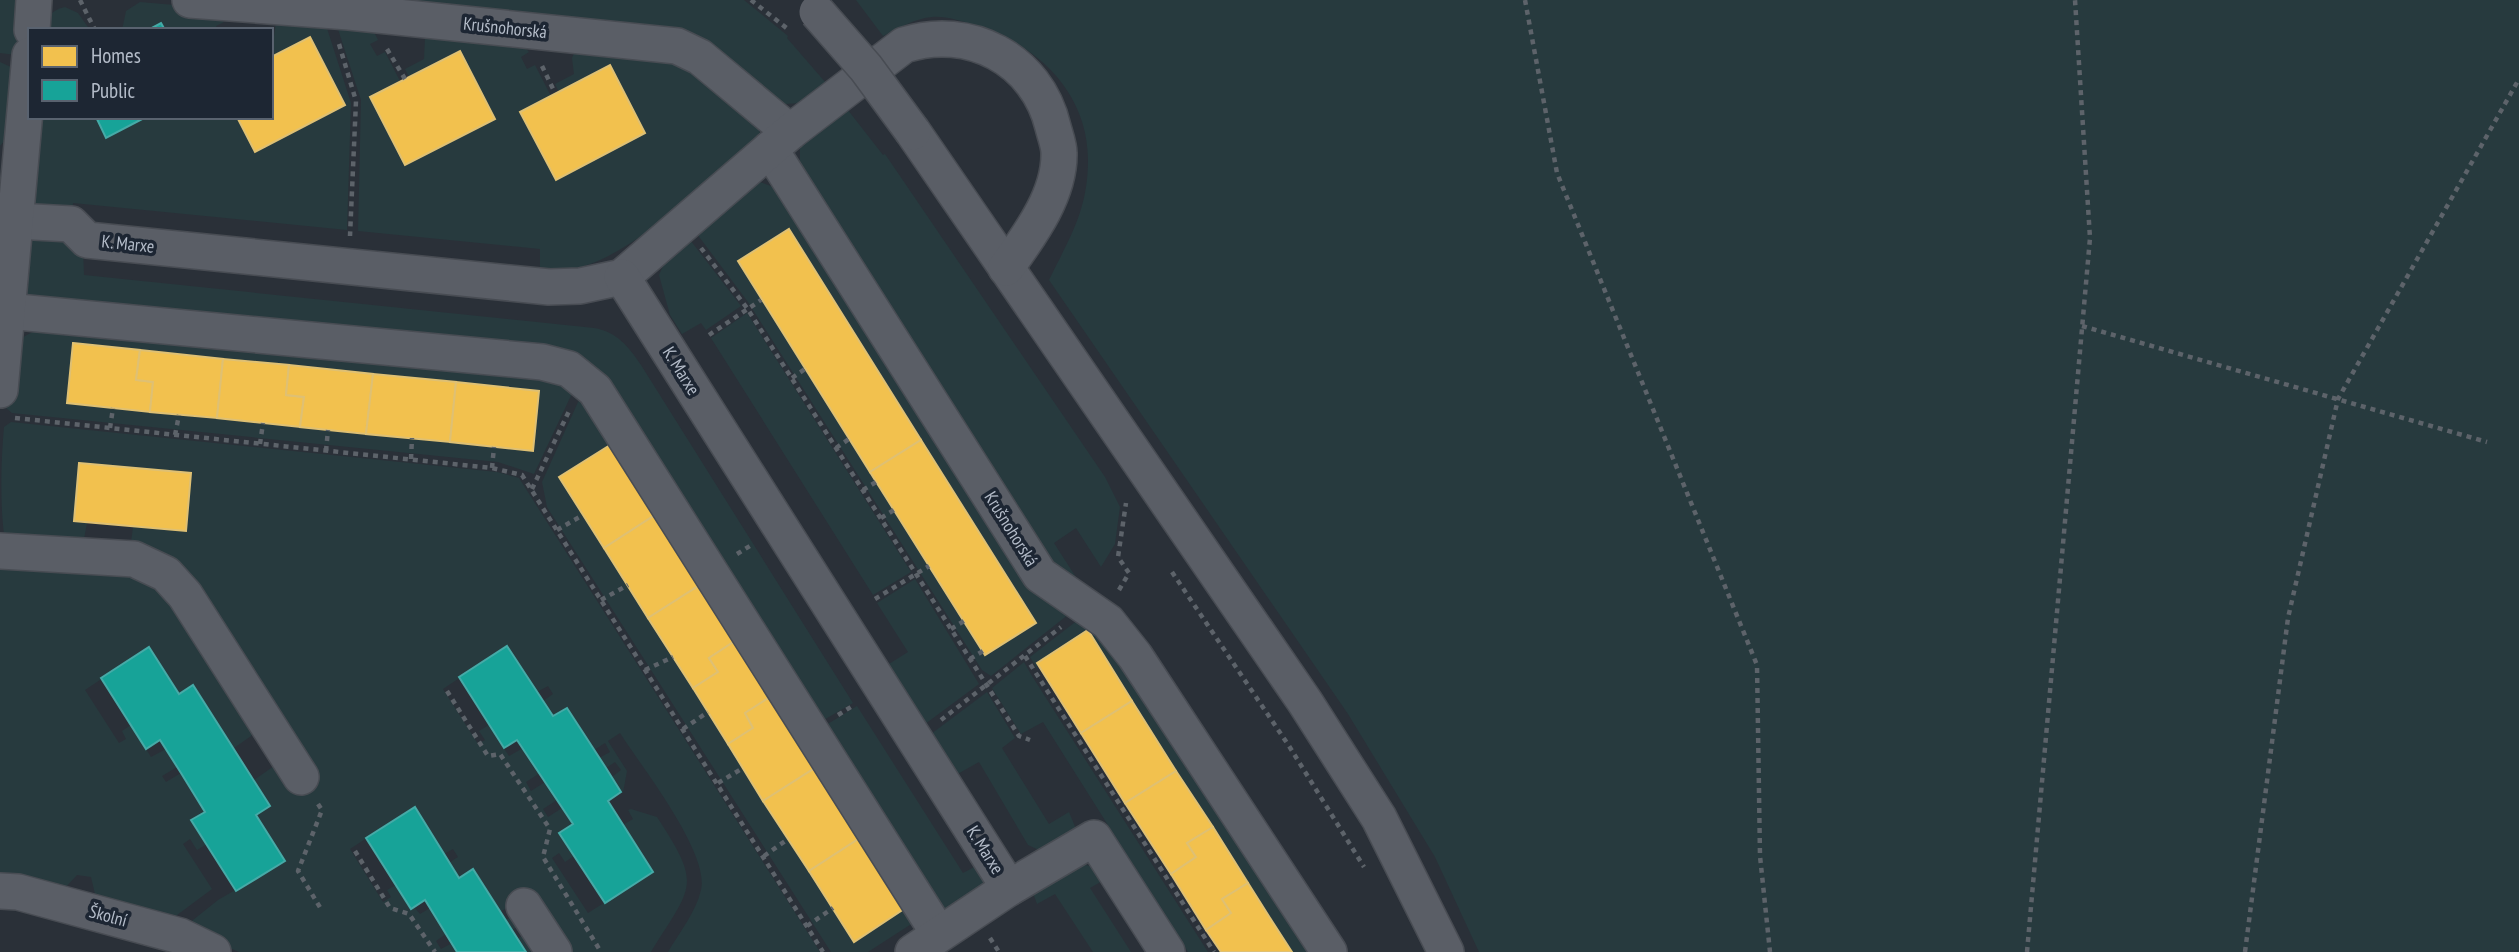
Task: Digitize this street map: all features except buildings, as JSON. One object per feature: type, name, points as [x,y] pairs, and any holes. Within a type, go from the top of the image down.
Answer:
[{"type":"street","points":[[32,28],[34,0]]},
{"type":"street","name":"Krušnohorská","points":[[190,0],[328,10],[677,46],[700,57],[780,140],[1040,575],[1094,612],[1135,656],[1329,952]]},
{"type":"street","points":[[805,15],[866,68],[913,132],[1320,725],[1379,818],[1446,952]]},
{"type":"street","points":[[622,277],[780,140],[904,45],[925,38],[949,37],[995,50],[1030,76],[1050,114],[1059,153],[1049,202],[1006,268]]},
{"type":"street","points":[[7,404],[8,311],[28,79]]},
{"type":"street","name":"K. Marxe","points":[[16,221],[71,224],[87,240],[549,287],[580,286],[622,277],[1009,888],[926,943]]},
{"type":"street","points":[[8,311],[542,362],[569,369],[595,390],[811,731],[926,943]]},
{"type":"street","points":[[0,551],[134,559],[166,574],[185,595],[300,777]]},
{"type":"street","points":[[1009,888],[1094,838],[1167,952]]},
{"type":"street","name":"Školní","points":[[0,891],[18,892],[180,936],[213,952]]},
{"type":"street","points":[[524,906],[554,952]]},
{"type":"path","points":[[80,0],[94,28]]},
{"type":"path","points":[[751,0],[805,15]]},
{"type":"path","points":[[1525,0],[1557,173],[1757,664],[1760,856],[1770,952]]},
{"type":"path","points":[[2027,952],[2090,238],[2075,0]]},
{"type":"path","points":[[328,10],[356,101],[349,266]]},
{"type":"path","points":[[2245,952],[2288,618],[2339,399],[2519,79]]},
{"type":"path","points":[[683,224],[747,308],[1019,736],[1030,740]]},
{"type":"path","points":[[709,335],[761,300]]},
{"type":"path","points":[[2082,326],[2487,442]]},
{"type":"path","points":[[792,378],[805,369]]},
{"type":"path","points":[[533,489],[583,380]]},
{"type":"path","points":[[7,404],[110,428],[492,468],[523,475],[823,952]]},
{"type":"path","points":[[110,428],[113,408]]},
{"type":"path","points":[[175,435],[179,415]]},
{"type":"path","points":[[260,444],[262,423]]},
{"type":"path","points":[[326,451],[328,430]]},
{"type":"path","points":[[411,459],[412,438]]},
{"type":"path","points":[[836,448],[849,439]]},
{"type":"path","points":[[492,468],[494,447]]},
{"type":"path","points":[[863,490],[876,482]]},
{"type":"path","points":[[1119,492],[1134,515]]},
{"type":"path","points":[[947,715],[1025,656],[1094,612],[1129,573],[1118,556],[1126,503]]},
{"type":"path","points":[[881,518],[894,510]]},
{"type":"path","points":[[557,530],[583,515]]},
{"type":"path","points":[[709,571],[780,527]]},
{"type":"path","points":[[1165,561],[1289,746],[1366,870]]},
{"type":"path","points":[[875,599],[929,566]]},
{"type":"path","points":[[601,600],[628,585]]},
{"type":"path","points":[[951,629],[964,621]]},
{"type":"path","points":[[970,659],[983,651]]},
{"type":"path","points":[[1025,656],[1059,703],[1214,952]]},
{"type":"path","points":[[645,670],[673,657]]},
{"type":"path","points":[[811,731],[882,689]]},
{"type":"path","points":[[447,691],[488,756],[500,754],[550,829],[543,857],[601,952]]},
{"type":"path","points":[[683,729],[708,712]]},
{"type":"path","points":[[718,783],[743,768]]},
{"type":"path","points":[[300,777],[322,810],[298,871],[321,909]]},
{"type":"path","points":[[764,856],[788,839]]},
{"type":"path","points":[[355,851],[390,908],[409,914],[435,952]]},
{"type":"path","points":[[807,926],[832,908]]},
{"type":"green space","points":[[0,0],[28,0],[23,50],[16,55],[0,53]]},
{"type":"green space","points":[[362,0],[744,0],[788,36],[826,83],[800,103],[785,104],[765,96],[697,48]]},
{"type":"green space","points":[[856,0],[2519,0],[2519,952],[1479,952],[1435,857],[1348,714],[1049,280],[1076,223],[1087,178],[1086,135],[1068,92],[1037,58],[997,33],[959,20],[932,17],[913,22],[883,36]]},
{"type":"green space","points":[[140,2],[197,7],[224,22],[216,26],[217,28],[164,28],[161,23],[152,28],[122,28],[126,11]]},
{"type":"green space","points":[[65,7],[78,13],[89,28],[43,28],[45,21],[56,10]]},
{"type":"green space","points":[[324,19],[351,103],[347,230],[73,203],[72,217],[28,206],[32,119],[97,119],[107,137],[142,119],[238,119],[255,151],[344,106],[273,58],[276,22]]},
{"type":"green space","points":[[335,20],[374,32],[378,40],[370,44],[377,56],[385,52],[400,81],[370,97],[405,165],[495,119],[460,51],[409,77],[405,69],[424,59],[425,37],[520,42],[529,52],[521,57],[527,69],[535,65],[551,96],[520,112],[556,180],[645,133],[610,65],[559,92],[555,84],[574,74],[572,58],[576,49],[677,57],[757,125],[761,135],[697,193],[646,233],[596,262],[572,269],[540,271],[540,249],[358,231],[361,100]]},
{"type":"green space","points":[[0,62],[13,68],[5,140],[0,146]]},
{"type":"green space","points":[[844,105],[883,155],[885,154],[1105,477],[1120,507],[1115,544],[1101,567],[1076,528],[1054,543],[1079,582],[1065,582],[800,170],[800,142]]},
{"type":"green space","points":[[757,181],[784,191],[1074,610],[991,676],[982,670],[748,302],[694,230]]},
{"type":"green space","points":[[52,232],[83,249],[84,275],[594,328],[616,336],[641,365],[853,703],[815,725],[591,379],[26,296],[16,282],[30,240]]},
{"type":"green space","points":[[687,236],[741,306],[706,330],[701,323],[682,334],[670,315],[659,275],[667,257]]},
{"type":"green space","points":[[747,313],[911,572],[873,595],[711,338]]},
{"type":"green space","points":[[50,323],[541,370],[576,385],[534,474],[498,462],[12,413],[6,408],[11,350],[25,336]]},
{"type":"green space","points":[[583,391],[919,919],[868,952],[831,952],[547,507],[542,482]]},
{"type":"green space","points":[[11,422],[497,472],[519,478],[820,952],[668,952],[691,914],[701,890],[701,874],[685,833],[620,733],[608,741],[627,771],[623,793],[612,777],[621,770],[615,762],[606,768],[599,758],[610,752],[605,743],[594,750],[567,708],[553,716],[543,701],[553,694],[548,686],[537,692],[507,646],[443,689],[478,744],[485,740],[479,731],[489,725],[509,756],[523,748],[540,773],[526,782],[531,791],[545,782],[557,800],[543,809],[548,817],[562,808],[573,824],[559,833],[574,856],[565,862],[559,853],[552,858],[588,913],[653,872],[623,825],[633,819],[628,810],[631,809],[657,817],[681,858],[687,886],[676,912],[651,952],[563,952],[533,946],[531,952],[526,952],[517,939],[525,934],[520,925],[512,930],[506,920],[514,915],[508,907],[500,912],[474,869],[459,878],[450,862],[458,857],[453,849],[444,854],[414,807],[350,849],[383,902],[391,897],[387,890],[396,885],[411,908],[414,907],[420,914],[430,908],[446,934],[436,941],[441,949],[452,943],[457,952],[239,952],[183,928],[218,900],[285,861],[256,815],[270,806],[254,780],[274,766],[312,779],[171,557],[130,550],[133,527],[186,531],[191,473],[79,463],[74,521],[87,523],[84,539],[4,534],[1,495],[3,440],[4,427]]},
{"type":"green space","points":[[14,566],[139,570],[170,589],[254,730],[251,736],[234,748],[193,685],[179,694],[149,647],[85,690],[119,743],[126,739],[122,731],[131,725],[151,757],[166,749],[177,767],[162,776],[166,782],[181,773],[205,812],[192,821],[207,844],[197,850],[190,839],[183,844],[212,889],[169,921],[103,902],[95,894],[91,877],[77,875],[64,889],[0,876],[0,570]]},
{"type":"green space","points":[[915,579],[979,684],[921,727],[881,669],[908,652],[877,603]]},
{"type":"green space","points":[[1083,616],[1104,632],[1314,952],[1292,952],[1087,631],[1037,663],[1037,669],[1030,657]]},
{"type":"green space","points":[[1024,662],[1208,952],[1188,952],[1043,722],[1021,734],[992,688]]},
{"type":"green space","points":[[987,692],[1015,738],[1002,748],[1049,824],[1069,812],[1076,829],[1041,851],[1028,845],[979,762],[954,776],[927,737]]},
{"type":"green space","points":[[857,706],[963,873],[980,864],[986,872],[986,885],[942,911],[818,730]]},
{"type":"green space","points":[[1081,864],[1099,868],[1111,876],[1090,888],[1131,952],[1093,952],[1055,894],[1037,904],[1033,893]]}]
